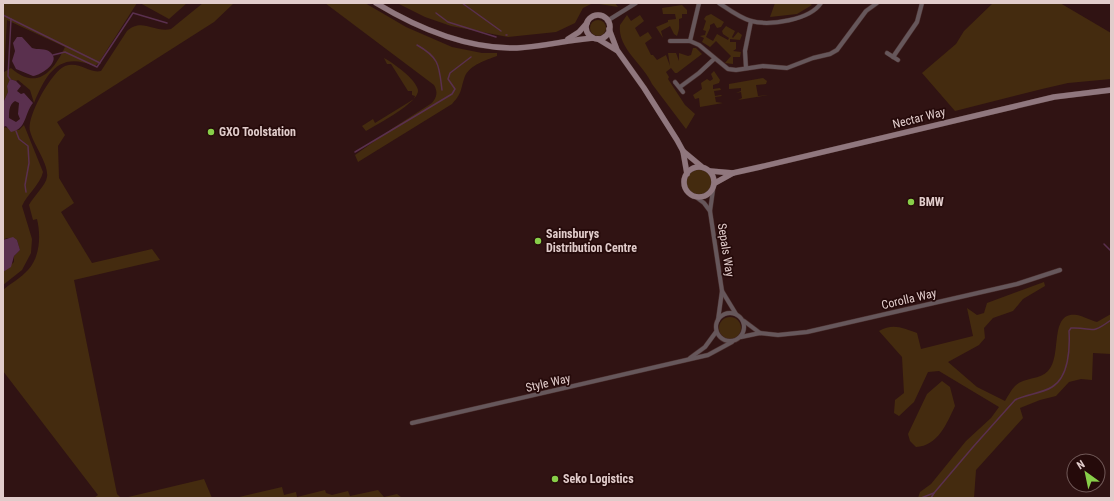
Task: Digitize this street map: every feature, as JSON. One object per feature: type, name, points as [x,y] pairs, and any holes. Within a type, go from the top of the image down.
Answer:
[{"type":"street","points":[[376,3],[413,24],[460,41],[489,46],[517,48],[566,40],[604,37],[609,29]]},
{"type":"street","points":[[607,21],[636,3]]},
{"type":"street","points":[[690,41],[699,3]]},
{"type":"street","points":[[718,3],[751,21],[774,22],[802,18],[821,3]]},
{"type":"street","points":[[670,41],[690,41],[707,51],[714,59],[728,69],[763,66],[787,68],[813,58],[830,54],[842,46],[866,11],[877,3]]},
{"type":"street","points":[[893,57],[917,22],[922,3]]},
{"type":"street","points":[[566,40],[579,32],[595,16],[603,17],[607,21],[617,50],[667,122],[683,151],[687,174]]},
{"type":"street","points":[[746,68],[745,51],[751,21]]},
{"type":"street","points":[[587,23],[586,31],[595,38],[617,50]]},
{"type":"street","points":[[887,53],[898,60]]},
{"type":"street","points":[[680,87],[699,74],[714,59]]},
{"type":"street","points":[[675,82],[683,92]]},
{"type":"street","name":"Nectar Way","points":[[710,171],[733,172],[1054,97],[1111,90]]},
{"type":"street","points":[[683,151],[713,174],[715,183],[712,190],[704,197],[696,197],[688,193],[684,185],[687,174],[692,168],[702,167]]},
{"type":"street","name":"Nectar Way","points":[[715,183],[733,172]]},
{"type":"street","name":"Sepals Way","points":[[712,190],[710,211],[722,291],[716,332]]},
{"type":"street","name":"Sepals Way","points":[[696,197],[704,203],[710,211]]},
{"type":"street","name":"Corolla Way","points":[[741,338],[760,333],[778,335],[807,332],[1017,284],[1060,270]]},
{"type":"street","name":"Sepals Way","points":[[722,291],[728,303],[743,320]]},
{"type":"street","points":[[718,320],[728,313],[737,314]]},
{"type":"street","points":[[743,320],[760,333]]},
{"type":"street","points":[[716,332],[722,340],[732,342],[741,338],[745,328],[743,320]]},
{"type":"street","name":"Style Way","points":[[688,359],[705,347],[716,332]]},
{"type":"street","name":"Style Way","points":[[412,424],[708,355],[732,342]]},
{"type":"shaded area","points":[[3,3],[137,3],[98,64],[94,66],[82,62],[72,61],[63,63],[55,68],[49,75],[34,103],[30,90],[18,80],[16,81],[10,79],[7,86],[8,92],[3,103]],"holes":[[[7,20],[65,47],[55,64],[43,76],[29,78],[20,75],[11,68],[4,72]]]},
{"type":"shaded area","points":[[140,3],[187,3],[169,19]]},
{"type":"shaded area","points":[[203,3],[234,3],[214,22],[57,122],[65,135],[58,146],[59,178],[74,203],[61,212],[92,263],[152,249],[160,260],[74,280],[117,494],[121,498],[94,498],[98,495],[3,371],[3,290],[25,273],[35,259],[39,232],[37,219],[33,220],[29,205],[44,184],[47,177],[46,166],[30,131],[30,125],[32,116],[41,96],[59,70],[65,66],[75,65],[92,71],[101,71],[127,31],[132,27],[143,25],[165,30],[171,29]]},
{"type":"shaded area","points":[[325,3],[365,3],[406,27],[452,47],[482,53],[497,53],[497,56],[479,63],[467,72],[460,94],[452,104],[358,162],[355,155],[432,103],[436,97],[436,90],[434,85]]},
{"type":"shaded area","points":[[397,3],[593,3],[583,8],[575,23],[556,32],[508,37],[451,26],[425,17]]},
{"type":"shaded area","points":[[593,3],[615,3],[618,7]]},
{"type":"shaded area","points":[[775,3],[809,3],[812,5],[797,14],[770,17]]},
{"type":"shaded area","points":[[993,3],[1060,3],[1111,33],[1111,79],[1068,83],[955,111],[922,73],[956,44],[964,31]]},
{"type":"shaded area","points":[[682,5],[687,10],[687,14],[682,14],[682,18],[679,19],[677,36],[674,34],[670,26],[661,31],[663,38],[656,27],[668,22],[668,20],[676,19],[675,14],[663,14],[662,8]]},
{"type":"shaded area","points":[[711,14],[724,22],[721,27],[717,28],[714,23],[710,25],[706,37],[713,41],[717,34],[728,40],[729,38],[723,34],[722,31],[726,26],[735,31],[732,37],[733,38],[738,32],[742,35],[740,40],[730,39],[730,42],[736,42],[736,49],[733,51],[741,52],[740,57],[733,57],[733,64],[725,63],[731,56],[716,41],[710,47],[702,42],[704,38],[700,36],[705,35],[706,31],[703,30],[706,21],[704,19],[706,16]]},
{"type":"shaded area","points":[[627,15],[631,21],[640,15],[644,21],[635,28],[640,37],[648,32],[652,38],[645,43],[651,55],[653,55],[657,60],[666,55],[670,66],[668,53],[676,53],[679,61],[679,53],[688,56],[691,55],[693,48],[696,48],[702,54],[677,73],[675,73],[671,68],[666,72],[669,77],[668,79],[685,105],[695,114],[686,129],[627,49],[620,33],[620,25]]},
{"type":"shaded area","points":[[595,20],[601,20],[606,25],[604,34],[601,36],[595,36],[590,31],[590,25]]},
{"type":"shaded area","points":[[17,37],[22,37],[32,48],[50,52],[54,59],[49,67],[41,73],[33,76],[16,69],[12,61],[15,51],[13,43]]},
{"type":"shaded area","points":[[384,58],[398,67],[413,81],[418,90],[417,95],[414,98],[415,96],[412,95],[412,91],[408,91],[391,64],[387,64]]},
{"type":"shaded area","points":[[714,71],[720,80],[719,83],[713,85],[713,89],[720,88],[721,90],[714,91],[715,96],[722,96],[715,97],[716,102],[723,103],[700,107],[699,98],[695,99],[693,95],[702,89],[701,83],[707,79],[710,81],[713,79],[711,74]]},
{"type":"shaded area","points":[[763,78],[767,81],[766,84],[756,85],[758,96],[769,95],[738,100],[742,98],[741,92],[736,93],[741,91],[741,88],[729,89],[729,84]]},
{"type":"shaded area","points":[[10,79],[16,81],[21,86],[17,91],[21,94],[24,93],[33,103],[20,128],[11,132],[6,126],[3,127],[3,103],[8,92],[7,86]],"holes":[[[15,101],[19,103],[18,114],[20,119],[16,122],[9,118],[9,111],[10,106]]]},
{"type":"shaded area","points":[[413,100],[396,113],[366,131],[362,126],[373,119],[375,123]]},
{"type":"shaded area","points":[[24,125],[43,172],[39,181],[22,206],[32,239],[31,253],[22,270],[3,285],[3,272],[14,262],[14,256],[20,250],[17,240],[7,238],[3,240],[3,127],[19,130]]},
{"type":"shaded area","points":[[699,169],[708,173],[712,182],[708,191],[699,195],[690,191],[686,182],[690,173]]},
{"type":"shaded area","points":[[13,237],[17,240],[20,250],[14,256],[11,267],[3,272],[3,240]]},
{"type":"shaded area","points":[[1044,282],[1045,286],[1023,299],[1013,311],[993,318],[984,328],[985,338],[979,345],[948,362],[977,387],[1005,401],[1012,389],[1019,383],[1041,376],[1048,371],[1055,355],[1059,327],[1062,320],[1068,316],[1082,316],[1097,322],[1111,314],[1111,354],[1093,353],[1092,380],[1081,379],[1069,382],[1056,396],[1040,400],[1020,408],[1023,418],[976,470],[974,498],[918,498],[920,492],[931,484],[966,441],[991,418],[999,407],[939,371],[928,372],[914,402],[899,416],[894,413],[895,400],[904,393],[902,357],[879,331],[889,327],[898,327],[917,333],[921,349],[973,336],[967,308],[977,315],[984,313],[987,303]]},
{"type":"shaded area","points":[[730,317],[734,318],[740,324],[740,332],[734,338],[730,339],[726,338],[720,332],[719,328],[720,324],[726,318]]},
{"type":"shaded area","points":[[942,381],[950,387],[955,406],[945,426],[936,438],[924,446],[916,447],[910,441],[908,434],[927,394]]},
{"type":"shaded area","points":[[204,479],[212,498],[124,498]]},
{"type":"shaded area","points":[[282,487],[284,495],[296,492],[297,497],[325,490],[326,493],[332,495],[348,491],[350,496],[378,490],[384,497],[397,494],[401,497],[461,498],[235,498]]},
{"type":"waterway","points":[[462,3],[501,31]]},
{"type":"waterway","points":[[53,55],[65,52],[97,67],[133,13],[167,23]]},
{"type":"waterway","points":[[436,13],[448,22],[496,37]]},
{"type":"waterway","points":[[3,15],[11,19],[8,76],[10,79]]},
{"type":"waterway","points":[[11,19],[100,63]]},
{"type":"waterway","points":[[417,45],[430,54],[437,63],[442,90]]},
{"type":"waterway","points":[[355,152],[452,94],[455,89],[448,79],[450,73],[471,57]]},
{"type":"waterway","points":[[16,131],[19,139],[28,146],[29,163],[25,185],[26,192]]},
{"type":"waterway","points":[[1104,244],[1111,251]]},
{"type":"waterway","points":[[921,498],[934,493],[1015,400],[1048,389],[1058,382],[1065,369],[1069,354],[1069,331],[1071,328],[1091,330],[1099,328],[1111,320]]},
{"type":"waterway","points":[[931,498],[934,493]]},
{"type":"place","name":"GXO Toolstation","points":[[211,132]]},
{"type":"place","name":"BMW","points":[[911,202]]},
{"type":"place","name":"Sainsburys Distribution Centre","points":[[538,241]]},
{"type":"place","name":"Seko Logistics","points":[[555,479]]}]
